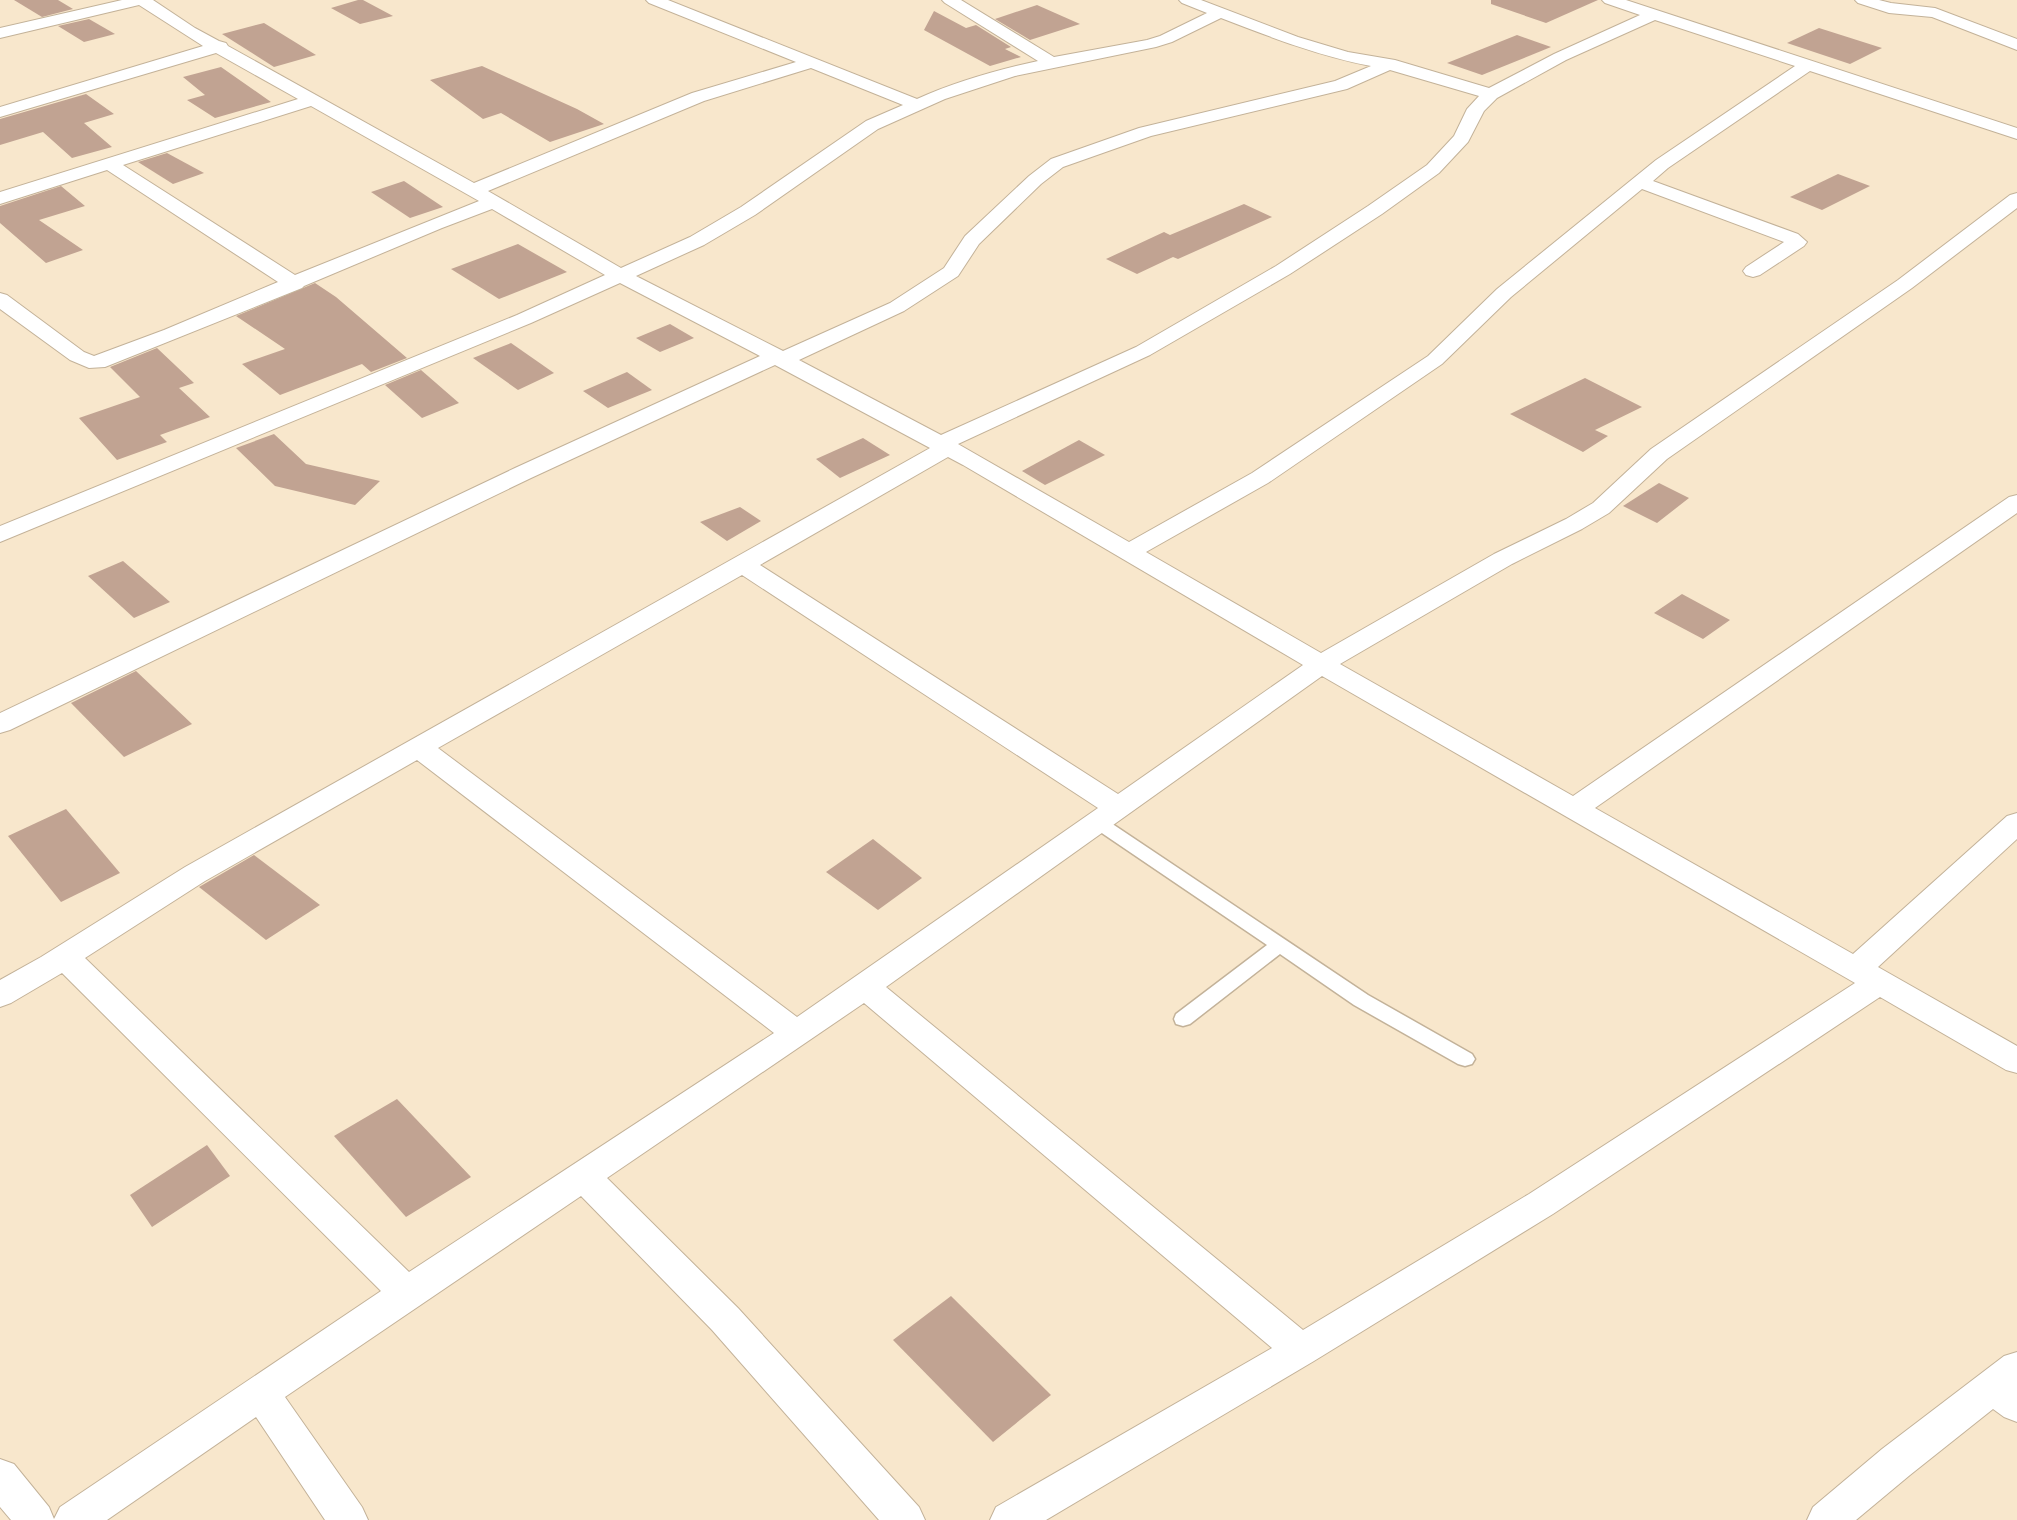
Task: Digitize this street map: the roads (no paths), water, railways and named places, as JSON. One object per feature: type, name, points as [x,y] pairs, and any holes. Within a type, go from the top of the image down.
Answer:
[{"type":"street","points":[[654,0],[918,105]]},
{"type":"street","points":[[950,0],[1052,63]]},
{"type":"street","points":[[1187,0],[1220,14],[1319,48],[1346,56],[1389,64],[1491,94]]},
{"type":"street","points":[[1610,0],[2017,134]]},
{"type":"street","points":[[0,33],[152,2],[189,30],[473,190],[619,275],[943,446],[2017,1061]]},
{"type":"street","points":[[1876,2],[1935,13],[2017,46]]},
{"type":"street","points":[[0,535],[524,319],[697,241],[748,211],[872,125],[939,95],[1011,72],[1150,44],[1166,39],[1220,14]]},
{"type":"street","points":[[0,995],[65,957],[195,874],[742,564],[943,446],[1143,351],[1283,270],[1376,210],[1433,169],[1462,138],[1476,108],[1491,94],[1560,57],[1656,14]]},
{"type":"street","points":[[0,112],[220,46]]},
{"type":"street","points":[[473,190],[698,97],[812,63]]},
{"type":"street","points":[[0,724],[523,473],[778,358],[897,307],[951,272],[972,240],[1035,180],[1058,163],[1145,132],[1340,85],[1389,64]]},
{"type":"street","points":[[1128,552],[1260,478],[1435,360],[1504,293],[1662,164],[1808,65]]},
{"type":"street","points":[[0,198],[313,100]]},
{"type":"street","points":[[109,164],[294,284]]},
{"type":"street","points":[[1640,182],[1791,238],[1797,242],[1754,271]]},
{"type":"street","points":[[74,1520],[407,1293],[797,1034],[1322,664],[1503,559],[1574,524],[1601,508],[1659,454],[1905,284],[2017,199]]},
{"type":"street","points":[[0,299],[89,362],[107,359],[294,284],[435,224],[494,202]]},
{"type":"street","points":[[1574,809],[2017,502]]},
{"type":"street","points":[[742,564],[1107,814]]},
{"type":"street","points":[[418,747],[797,1034]]},
{"type":"street","points":[[1010,1520],[1301,1350],[1541,1204],[1867,976],[2017,823]]},
{"type":"street","points":[[65,957],[407,1293]]},
{"type":"street","points":[[864,986],[1301,1350]]},
{"type":"street","points":[[583,1176],[725,1319],[905,1520]]},
{"type":"street","points":[[1827,1520],[1896,1462],[2009,1387]]},
{"type":"street","points":[[261,1392],[348,1520]]},
{"type":"street","points":[[0,1477],[35,1520]]},
{"type":"lane","points":[[1107,814],[1279,945],[1361,1000],[1465,1059]]},
{"type":"lane","points":[[1183,1020],[1279,945]]}]
